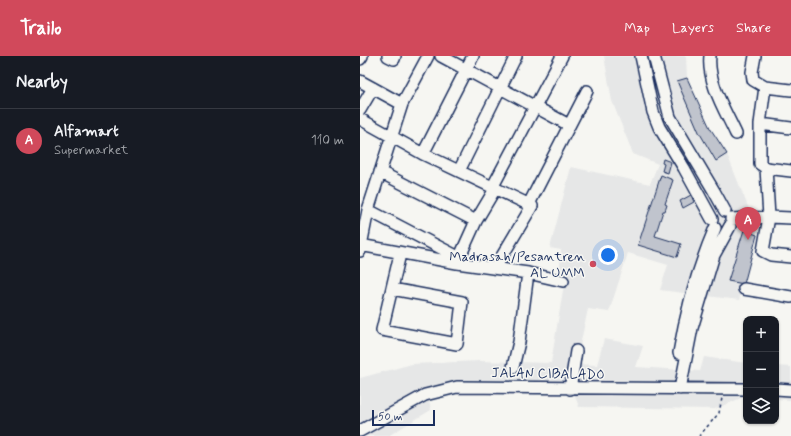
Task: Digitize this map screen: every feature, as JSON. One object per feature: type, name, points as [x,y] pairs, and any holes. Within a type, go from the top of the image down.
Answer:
[{"type":"street","points":[[388,56],[394,59],[395,56]]},
{"type":"street","points":[[428,56],[402,104],[368,210],[360,247],[400,254],[458,261],[528,273],[563,281]]},
{"type":"street","points":[[441,56],[569,125]]},
{"type":"street","points":[[423,154],[472,56]]},
{"type":"street","points":[[458,171],[516,56]]},
{"type":"street","points":[[458,261],[476,222],[562,56]]},
{"type":"street","points":[[641,56],[652,112],[659,127],[684,168],[713,223],[724,230],[728,219],[714,190],[670,117],[654,56]]},
{"type":"street","points":[[756,56],[752,77],[753,80],[765,88],[791,90]]},
{"type":"street","points":[[709,57],[720,103],[736,134]]},
{"type":"street","points":[[360,81],[402,104]]},
{"type":"street","points":[[360,110],[373,88]]},
{"type":"street","points":[[765,88],[760,124],[760,164],[766,168],[791,171]]},
{"type":"street","points":[[529,204],[587,91]]},
{"type":"street","points":[[360,119],[423,154],[532,206],[495,268]]},
{"type":"street","points":[[760,124],[791,128]]},
{"type":"street","points":[[766,168],[769,217],[763,251],[771,255],[791,257]]},
{"type":"street","points":[[380,172],[476,222]]},
{"type":"street","points":[[368,210],[458,261]]},
{"type":"street","points":[[676,389],[683,326],[715,213],[728,219],[769,217],[791,218]]},
{"type":"street","points":[[676,389],[709,269],[728,219]]},
{"type":"street","points":[[392,289],[462,302],[457,344],[382,330],[400,254]]},
{"type":"street","points":[[513,367],[520,335],[528,273]]},
{"type":"street","points":[[744,289],[791,297]]},
{"type":"street","points":[[570,389],[576,351]]},
{"type":"street","name":"JALAN CIBALADO","points":[[360,431],[425,395],[457,387],[570,389],[743,388]]},
{"type":"street","points":[[779,389],[791,390]]},
{"type":"path","points":[[699,436],[719,413],[723,389]]},
{"type":"shaded area","points":[[604,56],[686,56],[687,78],[710,128],[727,154],[758,232],[739,300],[660,290],[668,265],[628,253],[609,312],[588,309],[576,364],[597,365],[604,339],[643,346],[636,367],[700,371],[704,357],[743,363],[743,397],[715,409],[579,407],[574,393],[458,393],[429,400],[431,410],[388,436],[360,436],[360,378],[412,364],[479,361],[551,363],[565,278],[559,277],[561,250],[550,248],[571,167],[650,184],[658,164],[633,154],[612,101]]},
{"type":"shaded area","points":[[779,366],[791,367],[791,400],[779,399]]},
{"type":"building","points":[[687,78],[710,128],[727,154],[716,161],[699,132],[677,81]]},
{"type":"building","points":[[663,159],[671,162],[668,173],[662,171],[664,164],[662,163]]},
{"type":"building","points":[[661,175],[673,180],[665,204],[667,205],[665,211],[663,211],[655,236],[681,244],[677,257],[638,245]]},
{"type":"building","points":[[691,195],[694,202],[683,208],[680,201]]},
{"type":"building","points":[[744,230],[757,235],[744,284],[728,281]]},
{"type":"place","name":"Alfamart","points":[[748,240]]},
{"type":"place","name":"Madrasah/Pesantren AL UMM","points":[[593,264]]}]
